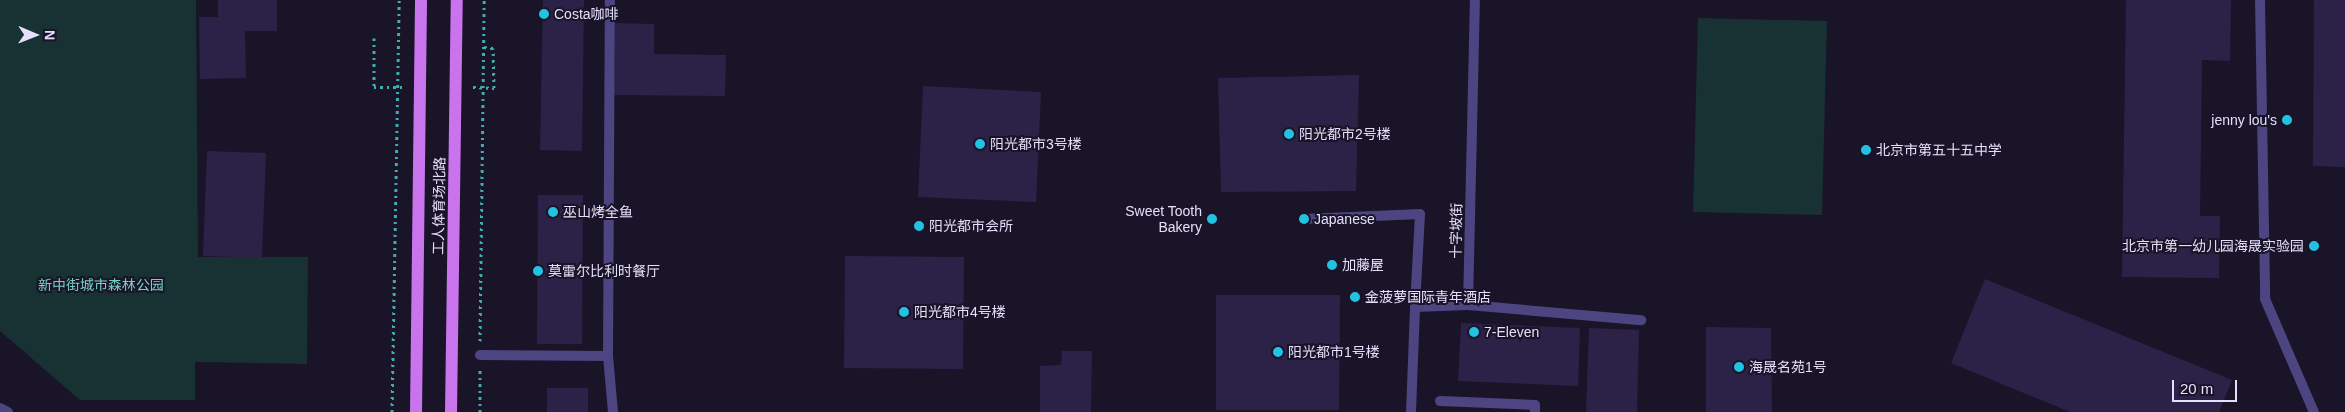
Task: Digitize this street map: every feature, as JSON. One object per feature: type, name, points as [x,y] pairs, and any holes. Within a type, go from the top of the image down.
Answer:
[{"type":"main road","name":"工人体育场北路","points":[[416,412],[421,0]]},
{"type":"main road","name":"工人体育场北路","points":[[451,412],[457,0]]},
{"type":"street","points":[[610,0],[608,356],[613,412]]},
{"type":"street","name":"十字坡街","points":[[1468,305],[1475,0]]},
{"type":"street","points":[[2260,0],[2265,299],[2314,412]]},
{"type":"street","points":[[1304,219],[1420,214],[1411,412]]},
{"type":"street","points":[[1415,307],[1468,305],[1641,320]]},
{"type":"street","points":[[480,355],[608,356]]},
{"type":"street","points":[[1440,401],[1535,404],[1534,412]]},
{"type":"street","points":[[0,408],[8,412]]},
{"type":"path","points":[[392,412],[399,0]]},
{"type":"path","points":[[480,412],[482,47],[484,0]]},
{"type":"path","points":[[374,38],[374,87]]},
{"type":"path","points":[[482,47],[493,48],[494,88]]},
{"type":"green space","name":"新中街城市森林公园","points":[[0,0],[196,0],[198,257],[308,257],[307,364],[195,362],[195,400],[80,400],[0,331]]},
{"type":"green space","points":[[1698,18],[1827,21],[1822,215],[1693,212]]},
{"type":"building","points":[[218,0],[277,0],[277,31],[245,31],[246,78],[200,79],[199,17],[218,17]]},
{"type":"building","points":[[543,0],[584,0],[582,151],[540,150]]},
{"type":"building","points":[[2126,0],[2231,0],[2230,61],[2202,60],[2200,216],[2220,216],[2219,278],[2122,277]]},
{"type":"building","points":[[2314,0],[2345,0],[2345,167],[2313,166]]},
{"type":"building","points":[[615,23],[654,24],[654,54],[726,55],[725,96],[614,95]]},
{"type":"building","name":"阳光都市2号楼","points":[[1359,75],[1356,191],[1221,192],[1218,78]]},
{"type":"building","name":"阳光都市3号楼","points":[[923,86],[1041,92],[1036,202],[918,197]]},
{"type":"building","points":[[207,151],[266,153],[262,258],[203,256]]},
{"type":"building","points":[[538,195],[583,195],[582,344],[537,344]]},
{"type":"building","name":"阳光都市4号楼","points":[[845,256],[964,257],[963,369],[844,368]]},
{"type":"building","points":[[1985,279],[2232,380],[2219,412],[2070,412],[1951,363]]},
{"type":"building","name":"阳光都市1号楼","points":[[1216,295],[1340,295],[1339,410],[1216,410]]},
{"type":"building","points":[[1461,323],[1580,328],[1578,386],[1458,381]]},
{"type":"building","name":"海晟名苑1号","points":[[1706,327],[1771,328],[1772,412],[1706,412]]},
{"type":"building","points":[[1589,328],[1639,330],[1637,412],[1586,412]]},
{"type":"building","points":[[1062,351],[1092,351],[1091,412],[1040,412],[1040,366],[1061,365]]},
{"type":"building","points":[[547,388],[588,388],[588,412],[547,412]]},
{"type":"place","name":"Costa咖啡","points":[[544,14]]},
{"type":"place","name":"jenny lou's","points":[[2287,120]]},
{"type":"place","name":"阳光都市2号楼","points":[[1289,134]]},
{"type":"place","name":"阳光都市3号楼","points":[[980,144]]},
{"type":"place","name":"北京市第五十五中学","points":[[1866,150]]},
{"type":"place","name":"巫山烤全鱼","points":[[553,212]]},
{"type":"place","name":"Sweet Tooth Bakery","points":[[1212,219]]},
{"type":"place","name":"Japanese","points":[[1304,219]]},
{"type":"place","name":"阳光都市会所","points":[[919,226]]},
{"type":"place","name":"北京市第一幼儿园海晟实验园","points":[[2314,246]]},
{"type":"place","name":"加藤屋","points":[[1332,265]]},
{"type":"place","name":"莫雷尔比利时餐厅","points":[[538,271]]},
{"type":"place","name":"金菠萝国际青年酒店","points":[[1355,297]]},
{"type":"place","name":"阳光都市4号楼","points":[[904,312]]},
{"type":"place","name":"7-Eleven","points":[[1474,332]]},
{"type":"place","name":"阳光都市1号楼","points":[[1278,352]]},
{"type":"place","name":"海晟名苑1号","points":[[1739,367]]}]
